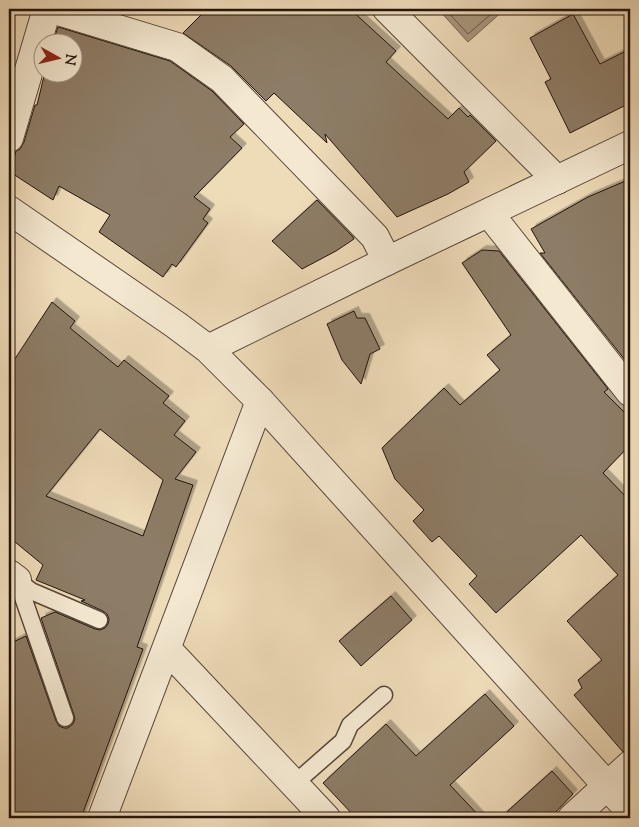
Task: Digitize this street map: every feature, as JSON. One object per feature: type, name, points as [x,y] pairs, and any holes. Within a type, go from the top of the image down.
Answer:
[{"type":"street","points":[[9,138],[47,9]]},
{"type":"street","points":[[52,9],[178,47],[222,79],[375,236],[387,261]]},
{"type":"street","points":[[387,9],[557,180]]},
{"type":"street","points":[[208,350],[387,261],[630,145]]},
{"type":"street","points":[[9,210],[176,325],[208,350],[260,401],[630,811]]},
{"type":"street","points":[[489,213],[630,392]]},
{"type":"street","points":[[102,818],[260,401]]},
{"type":"street","points":[[167,649],[326,818]]},
{"type":"street","points":[[572,818],[630,765]]},
{"type":"lane","points":[[13,577],[31,591],[99,620]]},
{"type":"lane","points":[[13,577],[65,718]]},
{"type":"lane","points":[[294,784],[343,741],[350,725],[384,695]]},
{"type":"water","points":[[438,9],[505,9],[468,42]]},
{"type":"building","points":[[207,9],[350,9],[396,51],[386,62],[448,119],[459,108],[468,117],[470,115],[496,141],[464,172],[469,182],[448,194],[397,217],[325,134],[327,143],[274,93],[266,101],[231,66],[183,33]]},
{"type":"building","points":[[573,14],[600,64],[630,49],[630,103],[570,133],[545,82],[551,79],[530,38]]},
{"type":"building","points":[[58,27],[74,32],[56,32]]},
{"type":"building","points":[[82,34],[170,61],[212,91],[244,124],[230,137],[242,148],[194,197],[210,209],[203,219],[208,223],[176,267],[172,264],[163,277],[99,232],[110,215],[59,186],[53,200],[10,172],[16,151],[20,149],[24,142],[35,105],[37,105],[43,82],[82,82]]},
{"type":"building","points":[[630,179],[630,359],[625,360],[540,253],[545,253],[531,229],[588,197]]},
{"type":"building","points":[[317,200],[354,239],[302,269],[272,241]]},
{"type":"building","points":[[482,250],[499,251],[608,389],[604,392],[630,418],[630,445],[603,473],[630,501],[630,750],[623,752],[574,695],[582,688],[578,680],[602,660],[567,621],[618,575],[581,535],[496,613],[469,584],[477,576],[439,536],[432,542],[413,521],[424,510],[395,479],[382,448],[444,388],[460,405],[500,370],[487,355],[511,335],[462,263]]},
{"type":"building","points":[[52,302],[75,321],[70,328],[118,367],[124,360],[169,396],[163,403],[185,421],[174,435],[196,452],[175,479],[193,485],[137,647],[143,649],[81,818],[9,818],[9,644],[26,636],[56,721],[59,726],[68,728],[75,719],[41,618],[55,612],[100,630],[105,628],[109,619],[103,611],[81,601],[85,600],[36,580],[43,565],[9,537],[9,368]],"holes":[[[100,429],[163,480],[143,536],[46,496]]]},
{"type":"building","points":[[354,311],[357,318],[365,318],[380,349],[370,354],[361,384],[342,360],[327,324]]},
{"type":"building","points":[[391,596],[412,620],[361,666],[339,641]]},
{"type":"building","points":[[485,694],[514,726],[450,785],[481,818],[356,818],[323,783],[386,724],[416,756]]},
{"type":"building","points":[[552,771],[573,794],[550,818],[500,818]]}]
